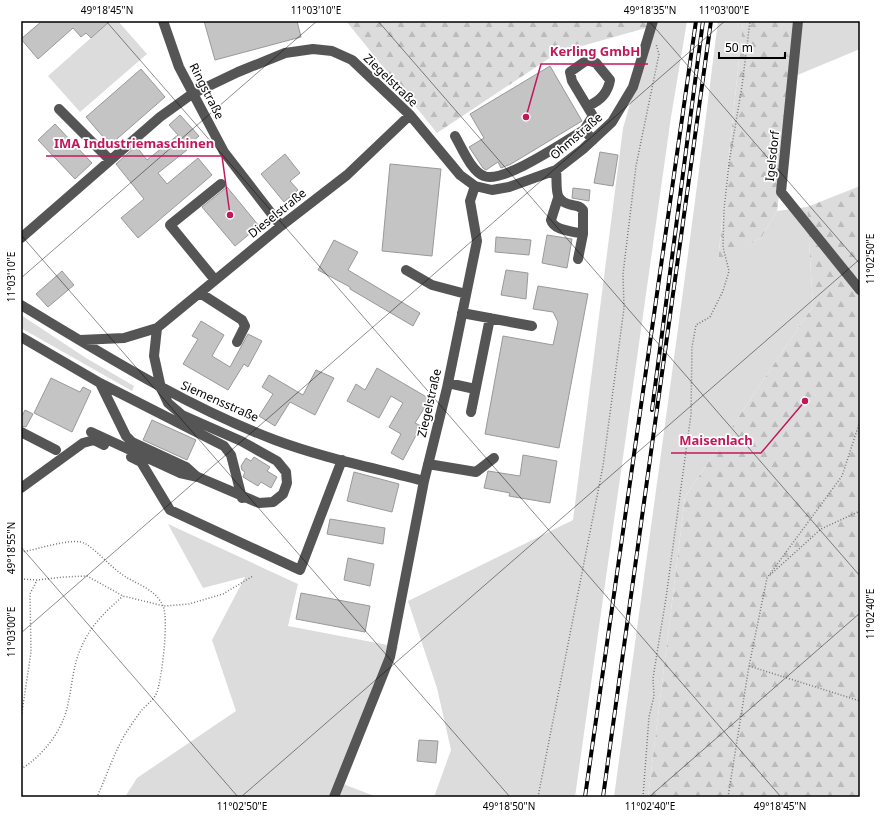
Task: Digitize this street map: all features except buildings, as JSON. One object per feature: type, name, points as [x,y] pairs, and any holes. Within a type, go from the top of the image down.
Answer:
[{"type":"street","name":"Ringstraße","points":[[163,21],[179,67],[224,152],[281,226]]},
{"type":"street","name":"Ohmstraße","points":[[475,186],[492,190],[509,187],[556,170],[593,140],[612,122],[633,87],[653,21]]},
{"type":"street","name":"Igelsdorf","points":[[798,21],[781,192],[860,290]]},
{"type":"street","name":"Ziegelstraße","points":[[21,238],[160,117],[192,94],[238,72],[286,54],[313,49],[332,52],[352,60],[410,115],[460,175],[475,186],[470,201],[477,241],[448,383],[424,481],[390,657],[335,794]]},
{"type":"street","points":[[455,136],[476,171],[484,176],[492,177],[518,169],[584,130],[593,116],[572,82],[570,72],[587,60],[596,63],[610,80],[609,88],[604,94],[596,103],[588,106]]},
{"type":"street","points":[[59,110],[110,160]]},
{"type":"street","name":"Dieselstraße","points":[[80,340],[124,338],[157,328],[281,226],[347,175],[410,115]]},
{"type":"street","points":[[584,130],[593,140]]},
{"type":"street","points":[[556,170],[558,198],[552,220],[554,226],[583,234]]},
{"type":"street","points":[[215,280],[170,225],[221,184]]},
{"type":"street","points":[[558,198],[562,203],[581,207],[583,210],[583,234],[578,259]]},
{"type":"street","points":[[406,270],[432,284],[466,294]]},
{"type":"street","points":[[200,293],[242,320],[245,326],[237,342]]},
{"type":"street","name":"Siemensstraße","points":[[21,305],[161,388],[276,440],[342,460],[424,481]]},
{"type":"street","points":[[462,312],[532,326]]},
{"type":"street","points":[[471,412],[490,318]]},
{"type":"street","points":[[91,432],[180,473],[198,477],[242,498],[259,503],[273,502],[283,494],[287,483],[286,472],[277,461],[241,441],[182,414],[168,403],[161,388],[154,356],[157,328]]},
{"type":"street","points":[[21,337],[100,383],[224,446],[231,455],[242,498]]},
{"type":"street","points":[[100,383],[126,436],[132,442],[186,467],[198,477]]},
{"type":"street","points":[[448,383],[475,389]]},
{"type":"street","points":[[21,432],[56,450]]},
{"type":"street","points":[[21,488],[83,443],[94,440],[141,462],[170,510],[300,570],[342,460]]},
{"type":"street","points":[[428,464],[476,472],[494,458]]},
{"type":"path","points":[[643,797],[649,717],[654,696],[653,678],[666,598],[691,414],[692,347],[696,325],[710,317],[723,291],[729,271],[723,248],[724,209],[729,163],[742,86],[750,21]]},
{"type":"path","points":[[538,797],[602,466],[624,308],[623,274],[636,166],[659,54],[656,41]]},
{"type":"path","points":[[728,797],[749,666],[767,578],[842,476],[860,421]]},
{"type":"path","points":[[767,578],[821,529],[860,511]]},
{"type":"path","points":[[21,552],[38,550],[74,540],[85,543],[125,576],[155,593],[164,606],[166,638],[160,683],[156,695],[141,711],[125,735],[108,768],[97,797]]},
{"type":"path","points":[[21,579],[37,580],[64,576],[87,576],[123,596],[164,606],[189,604],[223,594],[253,576]]},
{"type":"path","points":[[21,719],[31,652],[30,594],[37,580]]},
{"type":"path","points":[[21,769],[31,764],[60,727],[68,706],[80,650],[89,632],[104,612],[123,596]]},
{"type":"path","points":[[749,666],[860,701]]},
{"type":"green space","points":[[110,21],[118,21],[147,54],[80,112],[48,76]]},
{"type":"green space","points":[[346,21],[654,21],[653,26],[557,53],[437,133]]},
{"type":"green space","points":[[654,21],[687,21],[671,117],[575,797],[434,797],[451,750],[437,688],[408,601],[573,520],[623,128]]},
{"type":"green space","points":[[718,21],[743,21],[718,260],[761,238],[777,211],[807,207],[813,306],[685,497],[648,797],[614,797],[706,118]]},
{"type":"green space","points":[[743,21],[802,21],[777,211],[761,238],[718,261]]},
{"type":"green space","points":[[802,21],[860,21],[860,49],[795,76]]},
{"type":"green space","points":[[860,186],[860,797],[648,797],[685,497],[813,306],[807,207]]},
{"type":"green space","points":[[21,315],[86,358],[134,386],[132,391],[21,328]]},
{"type":"green space","points":[[168,524],[298,584],[288,626],[398,647],[343,784],[377,797],[125,797],[137,778],[236,711],[212,640],[245,577],[203,588]]},
{"type":"railway","points":[[585,797],[696,21]]},
{"type":"railway","points":[[652,410],[703,21]]},
{"type":"railway","points":[[603,797],[711,21]]},
{"type":"place","name":"Kerling GmbH","points":[[526,117]]},
{"type":"place","name":"IMA Industriemaschinen","points":[[230,215]]},
{"type":"place","name":"Maisenlach","points":[[805,401]]}]
